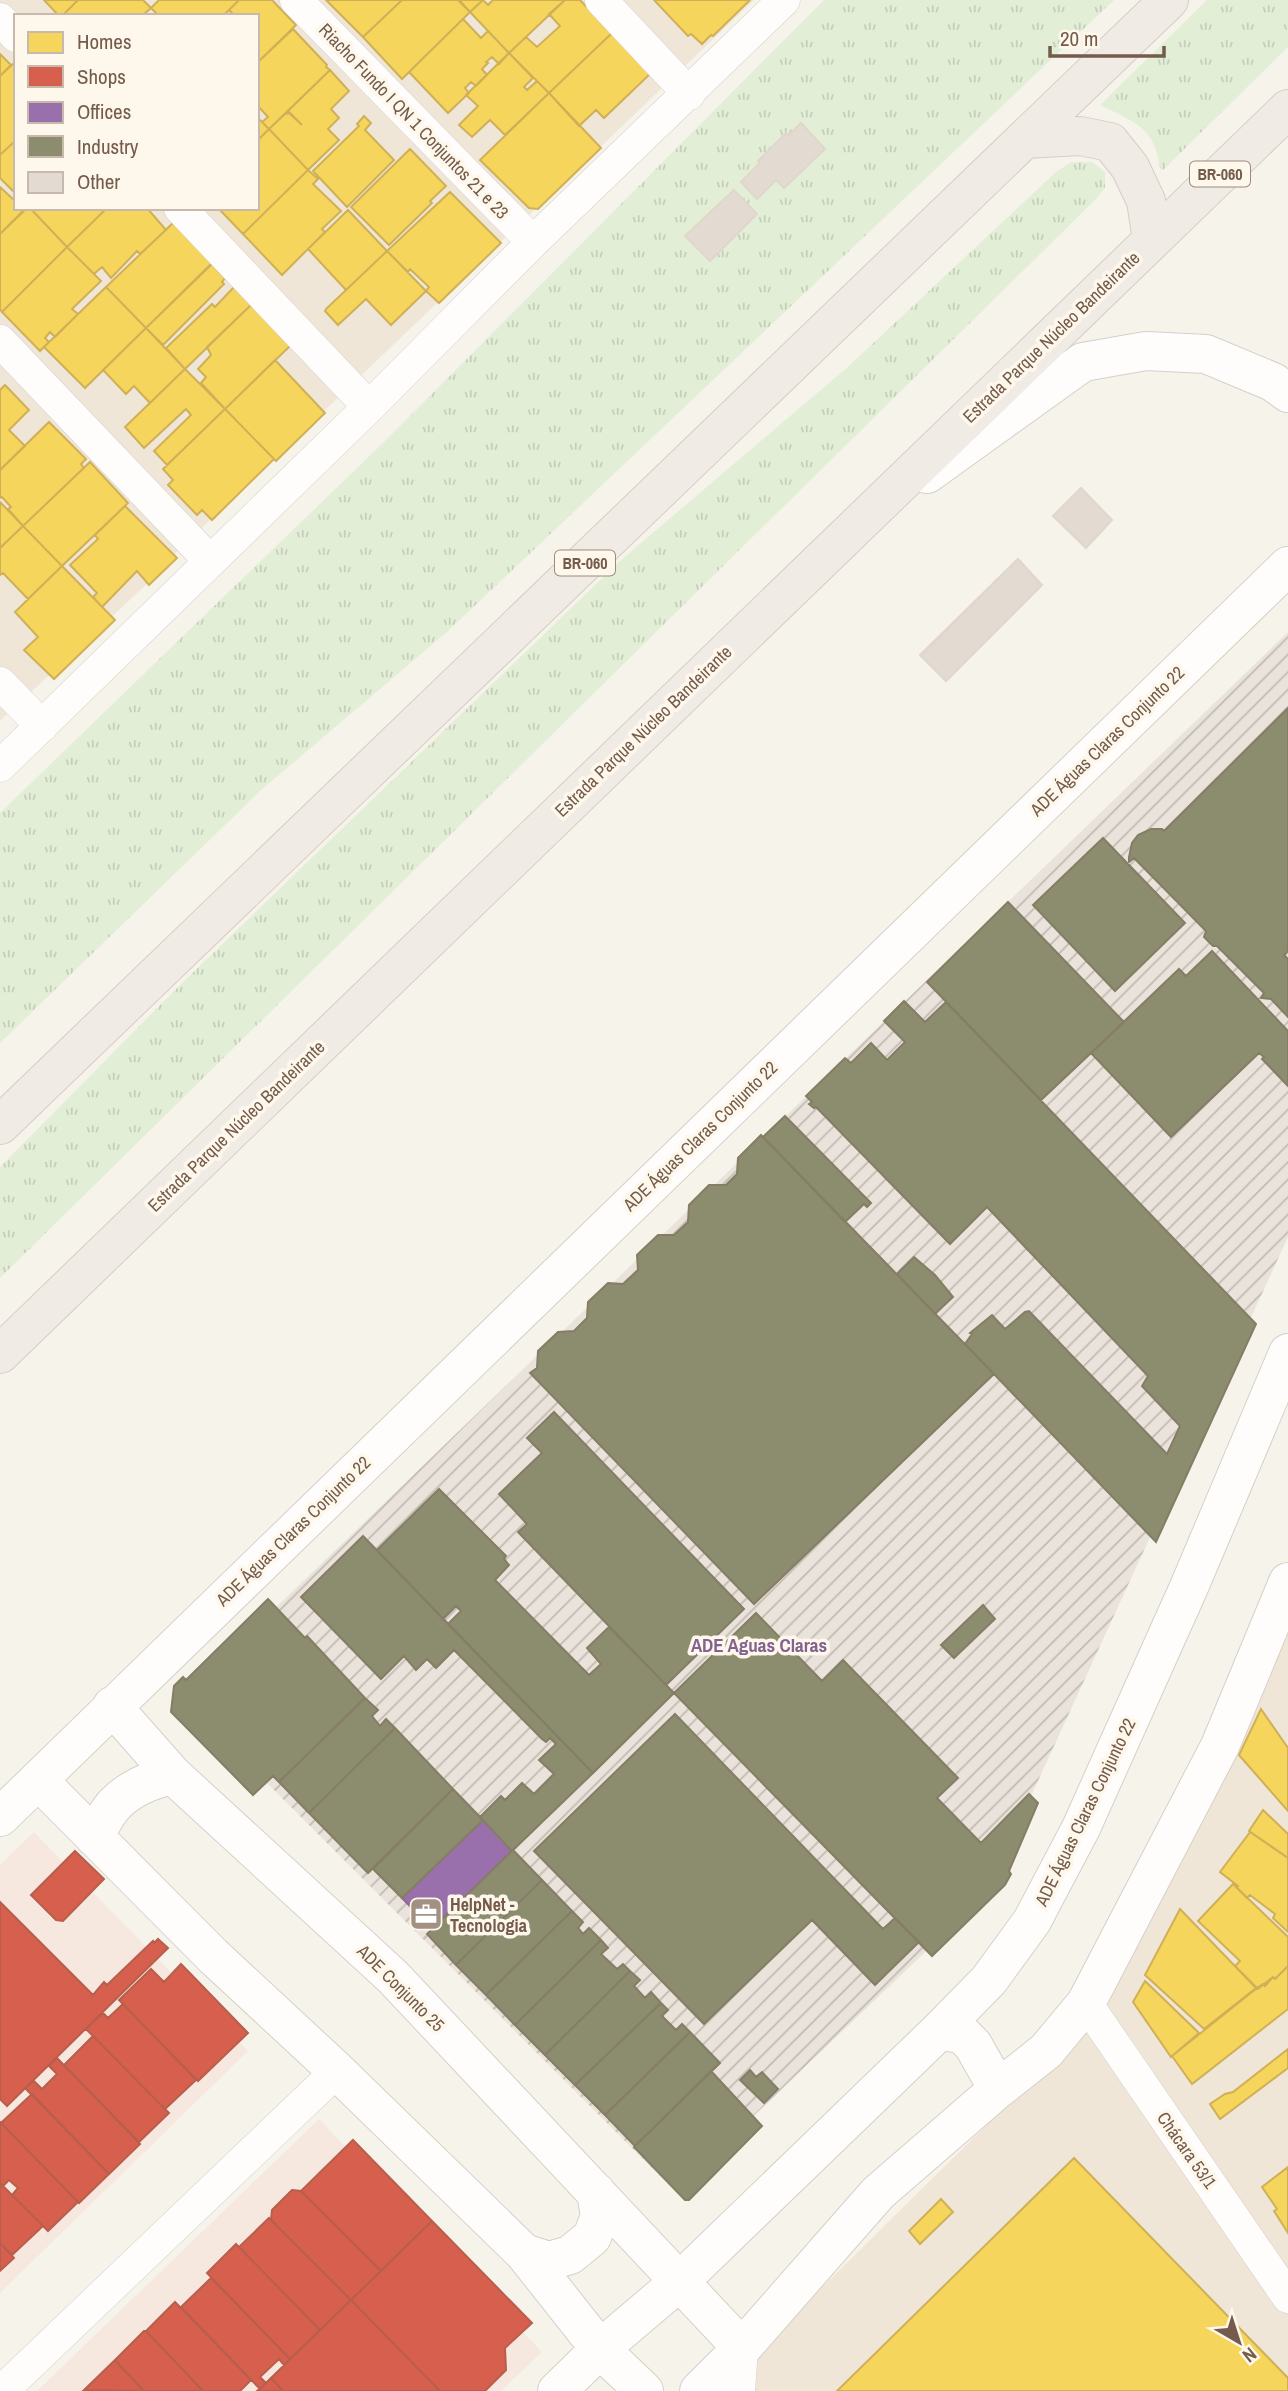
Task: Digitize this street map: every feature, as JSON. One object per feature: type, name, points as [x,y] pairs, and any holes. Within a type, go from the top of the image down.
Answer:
[{"type":"highway","name":"BR-060","points":[[0,1125],[1170,0]]},
{"type":"highway","name":"Estrada Parque Núcleo Bandeirante","points":[[0,1354],[1288,109]]},
{"type":"highway","points":[[1025,139],[1080,136],[1110,142],[1130,167],[1146,201],[1152,239]]},
{"type":"street","name":"Riacho Fundo I QN 1 Conjuntos 21 e 23","points":[[296,0],[533,242]]},
{"type":"street","points":[[601,0],[689,94]]},
{"type":"street","points":[[0,766],[369,407],[533,242],[784,0]]},
{"type":"street","points":[[0,19],[14,34]]},
{"type":"street","points":[[182,210],[369,407]]},
{"type":"street","points":[[0,341],[210,561]]},
{"type":"street","points":[[854,527],[1083,362],[1146,351],[1206,354],[1273,382],[1288,393]]},
{"type":"street","name":"ADE Águas Claras Conjunto 22","points":[[0,1817],[1288,566]]},
{"type":"street","points":[[0,683],[41,726]]},
{"type":"street","name":"ADE Águas Claras Conjunto 22","points":[[557,2391],[600,2349],[679,2281],[939,2031],[989,1980],[1032,1921],[1081,1828],[1189,1587],[1288,1353]]},
{"type":"street","points":[[699,2391],[742,2348],[878,2193],[1046,2050],[1086,2003],[1220,1746],[1288,1582]]},
{"type":"street","name":"ADE Conjunto 25","points":[[112,1706],[173,1775],[393,1977],[742,2348]]},
{"type":"street","points":[[94,1837],[113,1805],[153,1779],[173,1775]]},
{"type":"street","points":[[38,1780],[214,1956],[524,2253],[600,2349],[644,2391]]},
{"type":"street","name":"Chácara 53/1","points":[[1086,2003],[1288,2297]]},
{"type":"street","points":[[939,2031],[962,2034],[973,2045],[998,2089]]},
{"type":"street","points":[[2,2391],[337,2071]]},
{"type":"street","points":[[524,2253],[549,2261],[570,2255],[585,2243],[592,2237],[600,2216],[596,2192]]},
{"type":"street","points":[[739,2391],[742,2348]]},
{"type":"shaded area","points":[[0,0],[754,0],[165,563],[166,566],[0,721]]},
{"type":"shaded area","points":[[1288,632],[1288,1237],[986,1894],[675,2191],[182,1698]]},
{"type":"shaded area","points":[[1288,1572],[1288,2391],[717,2391],[1101,2012]]},
{"type":"shaded area","points":[[34,1832],[248,2051],[0,2293],[0,1865]]},
{"type":"shaded area","points":[[319,2119],[542,2352],[501,2391],[37,2391]]},
{"type":"green space","points":[[824,0],[1114,0],[447,632],[260,791],[0,1043],[0,813],[386,440]]},
{"type":"green space","points":[[1207,0],[1288,0],[1288,47],[1163,170],[1148,134],[1132,121],[1100,105]]},
{"type":"green space","points":[[1072,162],[1092,162],[1105,172],[1105,188],[1095,200],[0,1278],[0,1167],[183,982],[620,561],[850,365],[1057,171]]},
{"type":"building: Homes","points":[[44,0],[78,0],[64,14],[57,14]]},
{"type":"building: Homes","points":[[78,0],[143,0],[151,8],[144,14],[64,14]]},
{"type":"building: Homes","points":[[159,0],[239,0],[225,14],[157,14],[151,8]]},
{"type":"building: Homes","points":[[239,0],[272,0],[296,25],[259,61],[259,14],[233,14],[229,10]]},
{"type":"building: Homes","points":[[326,0],[402,0],[363,37]]},
{"type":"building: Homes","points":[[402,0],[458,0],[470,12],[402,79],[363,37]]},
{"type":"building: Homes","points":[[483,0],[470,12],[460,1]]},
{"type":"building: Homes","points":[[483,0],[488,5],[493,0],[565,0],[509,53],[470,12]]},
{"type":"building: Homes","points":[[565,0],[580,0],[612,33],[549,93],[509,53],[526,37],[537,47],[560,26],[549,14]]},
{"type":"building: Homes","points":[[654,0],[750,0],[702,44],[691,34],[688,36]]},
{"type":"building: Homes","points":[[463,19],[481,38],[488,31],[509,53],[499,64],[492,57],[486,62],[488,63],[482,69],[487,75],[476,86],[471,82],[465,88],[469,93],[448,113],[409,72]]},
{"type":"building: Homes","points":[[293,29],[330,70],[269,129],[262,122],[268,117],[259,107],[259,61]]},
{"type":"building: Homes","points":[[612,33],[650,74],[604,118],[596,110],[579,126],[549,93]]},
{"type":"building: Homes","points":[[509,53],[533,78],[524,87],[527,90],[537,81],[549,93],[505,135],[490,120],[472,137],[459,125],[478,106],[466,95]]},
{"type":"building: Homes","points":[[0,54],[11,65],[0,76]]},
{"type":"building: Homes","points":[[14,63],[14,142],[0,155],[0,76]]},
{"type":"building: Homes","points":[[330,70],[349,91],[331,109],[339,118],[328,129],[339,140],[308,170],[269,129],[289,113],[302,125],[288,111]]},
{"type":"building: Homes","points":[[549,93],[601,148],[538,209],[529,208],[480,160]]},
{"type":"building: Homes","points":[[364,116],[371,123],[365,130],[394,160],[347,207],[313,171],[359,126],[357,124]]},
{"type":"building: Homes","points":[[259,119],[269,129],[259,139]]},
{"type":"building: Homes","points":[[269,129],[308,170],[243,234],[220,210],[259,210],[259,139]]},
{"type":"building: Homes","points":[[14,142],[14,192],[0,178],[0,155]]},
{"type":"building: Homes","points":[[410,149],[446,186],[389,245],[351,207]]},
{"type":"building: Homes","points":[[308,170],[318,179],[313,184],[341,211],[322,229],[325,232],[282,275],[243,234]]},
{"type":"building: Homes","points":[[0,187],[14,200],[14,210],[24,211],[0,234]]},
{"type":"building: Homes","points":[[450,192],[501,243],[439,303],[426,291],[429,287],[410,269],[408,272],[387,251]]},
{"type":"building: Homes","points":[[24,210],[32,210],[67,247],[2,312],[0,309],[0,234]]},
{"type":"building: Homes","points":[[32,210],[105,210],[67,247]]},
{"type":"building: Homes","points":[[105,210],[149,210],[166,230],[140,254],[137,251],[111,278],[102,267],[94,274],[67,247]]},
{"type":"building: Homes","points":[[348,210],[387,251],[346,290],[308,249]]},
{"type":"building: Homes","points":[[174,222],[213,262],[146,328],[106,287]]},
{"type":"building: Homes","points":[[67,247],[101,281],[72,309],[78,314],[55,337],[50,332],[45,338],[49,342],[40,351],[2,312]]},
{"type":"building: Homes","points":[[387,251],[426,291],[391,325],[366,299],[338,325],[326,309]]},
{"type":"building: Homes","points":[[212,264],[225,278],[222,282],[224,284],[163,345],[146,328]]},
{"type":"building: Homes","points":[[106,287],[146,328],[85,388],[44,347]]},
{"type":"building: Homes","points":[[234,287],[251,305],[185,369],[166,348],[212,304],[215,307]]},
{"type":"building: Homes","points":[[251,305],[291,345],[225,409],[201,383],[206,377],[198,369],[211,355],[207,347]]},
{"type":"building: Homes","points":[[146,328],[185,369],[150,403],[134,386],[126,394],[103,370]]},
{"type":"building: Homes","points":[[275,360],[325,413],[276,461],[225,409]]},
{"type":"building: Homes","points":[[185,369],[225,409],[167,465],[154,451],[191,415],[186,409],[144,448],[125,427]]},
{"type":"building: Homes","points":[[5,385],[29,410],[9,430],[25,446],[0,470],[0,390]]},
{"type":"building: Homes","points":[[225,409],[274,459],[212,520],[202,510],[197,515],[168,485],[173,480],[163,469]]},
{"type":"building: Homes","points":[[49,422],[86,459],[81,464],[84,468],[23,526],[8,509],[11,507],[0,498],[0,470]]},
{"type":"building: Homes","points":[[90,462],[128,503],[62,566],[23,526]]},
{"type":"building: Homes","points":[[0,502],[23,526],[0,548]]},
{"type":"building: Homes","points":[[125,506],[177,558],[149,585],[137,571],[102,607],[93,597],[97,593],[70,565],[98,539],[95,535]]},
{"type":"building: Homes","points":[[23,526],[62,566],[28,599],[3,573],[0,575],[0,548]]},
{"type":"building: Homes","points":[[62,566],[115,620],[54,679],[24,650],[38,637],[15,612]]},
{"type":"building: Homes","points":[[1261,1709],[1288,1748],[1288,1811],[1239,1755]]},
{"type":"building: Homes","points":[[1263,1810],[1288,1834],[1288,1858],[1249,1831]]},
{"type":"building: Homes","points":[[1250,1832],[1288,1858],[1288,1932],[1273,1918],[1275,1914],[1250,1895],[1247,1898],[1238,1886],[1220,1872]]},
{"type":"building: Homes","points":[[1233,1884],[1288,1937],[1288,1966],[1275,1979],[1273,1977],[1258,1989],[1235,1966],[1240,1961],[1198,1921]]},
{"type":"building: Homes","points":[[1180,1909],[1256,1988],[1204,2029],[1145,1975]]},
{"type":"building: Homes","points":[[1288,1966],[1288,2009],[1192,2084],[1172,2056],[1257,1988],[1263,1984],[1265,1986],[1273,1977],[1275,1979]]},
{"type":"building: Homes","points":[[1145,1981],[1199,2033],[1171,2057],[1133,2002]]},
{"type":"building: Homes","points":[[1288,2049],[1288,2068],[1220,2119],[1210,2104],[1233,2092]]},
{"type":"building: Homes","points":[[1074,2158],[1288,2378],[1288,2391],[837,2391]]},
{"type":"building: Homes","points":[[1288,2167],[1288,2233],[1274,2211],[1277,2209],[1262,2187]]},
{"type":"building: Homes","points":[[941,2199],[953,2212],[920,2244],[909,2231]]},
{"type":"building: Shops","points":[[75,1851],[104,1879],[63,1921],[56,1920],[31,1895]]},
{"type":"building: Shops","points":[[0,1902],[93,1995],[104,1982],[107,1985],[153,1941],[154,1943],[158,1939],[168,1948],[7,2106],[0,2099]]},
{"type":"building: Shops","points":[[181,1964],[248,2033],[198,2081],[119,2000],[151,1969],[164,1982]]},
{"type":"building: Shops","points":[[123,2004],[196,2080],[165,2109],[86,2029],[103,2013],[108,2018]]},
{"type":"building: Shops","points":[[93,2036],[169,2113],[139,2142],[64,2065]]},
{"type":"building: Shops","points":[[57,2058],[140,2144],[109,2174],[25,2088],[34,2081],[42,2089],[57,2074],[49,2066]]},
{"type":"building: Shops","points":[[32,2094],[109,2174],[79,2203],[1,2123]]},
{"type":"building: Shops","points":[[0,2122],[78,2202],[48,2231],[12,2195],[18,2188],[9,2180],[3,2186],[0,2183]]},
{"type":"building: Shops","points":[[353,2140],[432,2221],[381,2271],[301,2191]]},
{"type":"building: Shops","points":[[0,2183],[43,2226],[12,2255],[0,2243]]},
{"type":"building: Shops","points":[[292,2190],[301,2191],[381,2271],[351,2300],[271,2220],[272,2210]]},
{"type":"building: Shops","points":[[269,2218],[351,2300],[320,2330],[239,2247]]},
{"type":"building: Shops","points":[[432,2221],[532,2323],[505,2348],[506,2370],[485,2391],[440,2391],[351,2300]]},
{"type":"building: Shops","points":[[0,2243],[14,2258],[0,2271]]},
{"type":"building: Shops","points":[[236,2244],[320,2330],[290,2359],[207,2273]]},
{"type":"building: Shops","points":[[211,2278],[290,2359],[284,2365],[279,2359],[260,2377],[266,2383],[260,2389],[181,2307]]},
{"type":"building: Shops","points":[[351,2300],[440,2391],[283,2391],[271,2378]]},
{"type":"building: Shops","points":[[175,2302],[251,2380],[240,2391],[203,2391],[146,2331]]},
{"type":"building: Shops","points":[[144,2331],[203,2391],[144,2391],[115,2360]]},
{"type":"building: Shops","points":[[115,2360],[144,2391],[84,2390]]},
{"type":"building: Shops","points":[[271,2378],[283,2391],[257,2391],[266,2383]]},
{"type":"building: Offices","points":[[483,1820],[512,1851],[432,1929],[402,1898]]},
{"type":"building: Industry","points":[[1288,708],[1288,951],[1284,955],[1288,959],[1288,1017],[1271,999],[1261,998],[1264,993],[1217,946],[1213,946],[1204,937],[1206,931],[1134,858],[1129,862],[1129,857],[1132,843],[1138,835],[1151,829],[1164,831]]},
{"type":"building: Industry","points":[[1103,838],[1185,923],[1115,991],[1033,905]]},
{"type":"building: Industry","points":[[1008,902],[1124,1022],[1041,1100],[927,982]]},
{"type":"building: Industry","points":[[1212,951],[1288,1031],[1288,1086],[1259,1053],[1171,1137],[1091,1053],[1179,969],[1186,976]]},
{"type":"building: Industry","points":[[904,1001],[925,1022],[946,1002],[1256,1324],[1156,1542],[965,1344],[972,1334],[970,1333],[992,1315],[1005,1329],[1029,1311],[1167,1454],[1180,1426],[1142,1386],[1148,1376],[987,1207],[950,1244],[816,1107],[809,1104],[812,1102],[806,1096],[845,1058],[851,1063],[871,1043],[887,1060],[905,1042],[884,1021]]},
{"type":"building: Industry","points":[[785,1116],[871,1203],[867,1207],[864,1204],[845,1222],[763,1137]]},
{"type":"building: Industry","points":[[761,1135],[994,1374],[754,1604],[530,1373],[537,1368],[538,1351],[558,1332],[574,1331],[587,1318],[588,1302],[608,1283],[623,1284],[638,1270],[637,1255],[658,1235],[674,1235],[688,1222],[689,1205],[709,1185],[726,1185],[737,1174],[738,1158]]},
{"type":"building: Industry","points":[[914,1257],[935,1275],[953,1297],[935,1314],[897,1274]]},
{"type":"building: Industry","points":[[554,1412],[744,1609],[666,1685],[518,1532],[527,1524],[499,1494],[542,1453],[527,1438]]},
{"type":"building: Industry","points":[[439,1489],[506,1556],[504,1559],[509,1565],[495,1580],[589,1675],[601,1664],[587,1648],[609,1627],[674,1693],[593,1773],[448,1624],[461,1611],[456,1606],[443,1619],[377,1550]]},
{"type":"building: Industry","points":[[363,1536],[593,1773],[512,1851],[480,1817],[501,1796],[505,1800],[522,1783],[534,1794],[554,1774],[539,1760],[556,1744],[550,1738],[546,1742],[542,1739],[454,1650],[436,1668],[427,1659],[416,1670],[404,1656],[381,1679],[301,1597]]},
{"type":"building: Industry","points":[[268,1599],[365,1698],[279,1782],[273,1776],[253,1795],[171,1712],[174,1686],[183,1677],[186,1680]]},
{"type":"building: Industry","points":[[983,1605],[995,1619],[954,1658],[941,1645]]},
{"type":"building: Industry","points":[[756,1613],[822,1681],[843,1660],[958,1778],[937,1798],[981,1843],[1029,1794],[1038,1803],[1005,1885],[932,1956],[674,1693]]},
{"type":"building: Industry","points":[[365,1698],[378,1710],[372,1716],[380,1726],[386,1719],[395,1728],[309,1813],[279,1782]]},
{"type":"building: Industry","points":[[675,1714],[883,1929],[895,1918],[919,1942],[875,1985],[812,1920],[704,2024],[534,1851]]},
{"type":"building: Industry","points":[[395,1728],[453,1789],[368,1873],[309,1813]]},
{"type":"building: Industry","points":[[453,1789],[483,1820],[402,1898],[373,1869]]},
{"type":"building: Industry","points":[[513,1850],[542,1880],[456,1965],[427,1934]]},
{"type":"building: Industry","points":[[542,1880],[572,1911],[486,1995],[456,1965]]},
{"type":"building: Industry","points":[[572,1911],[583,1922],[578,1928],[583,1934],[589,1928],[601,1940],[515,2025],[486,1995]]},
{"type":"building: Industry","points":[[601,1940],[608,1948],[601,1954],[617,1969],[623,1964],[630,1971],[545,2055],[515,2025]]},
{"type":"building: Industry","points":[[630,1971],[640,1980],[634,1986],[645,1998],[651,1992],[661,2003],[575,2085],[545,2055]]},
{"type":"building: Industry","points":[[661,2003],[668,2010],[662,2016],[676,2030],[682,2024],[690,2032],[605,2115],[575,2085]]},
{"type":"building: Industry","points":[[690,2032],[720,2063],[635,2146],[605,2115]]},
{"type":"building: Industry","points":[[750,2070],[756,2077],[762,2072],[778,2089],[764,2103],[740,2080]]},
{"type":"building: Industry","points":[[711,2071],[762,2126],[689,2200],[685,2200],[634,2147]]},
{"type":"building: Other","points":[[801,123],[825,149],[784,188],[776,180],[757,199],[741,182],[786,133],[788,136]]},
{"type":"building: Other","points":[[734,190],[757,214],[710,261],[685,236]]},
{"type":"building: Other","points":[[1081,488],[1112,520],[1086,548],[1053,516]]},
{"type":"building: Other","points":[[1081,488],[1112,520],[1086,548],[1053,516]]},
{"type":"building: Other","points":[[1018,559],[1042,585],[946,681],[920,655]]},
{"type":"building: Other","points":[[1018,559],[1042,585],[946,681],[921,656]]},
{"type":"place","name":"HelpNet - Tecnologia","points":[[426,1914]]},
{"type":"district","name":"ADE Aguas Claras","points":[[759,1645]]}]
